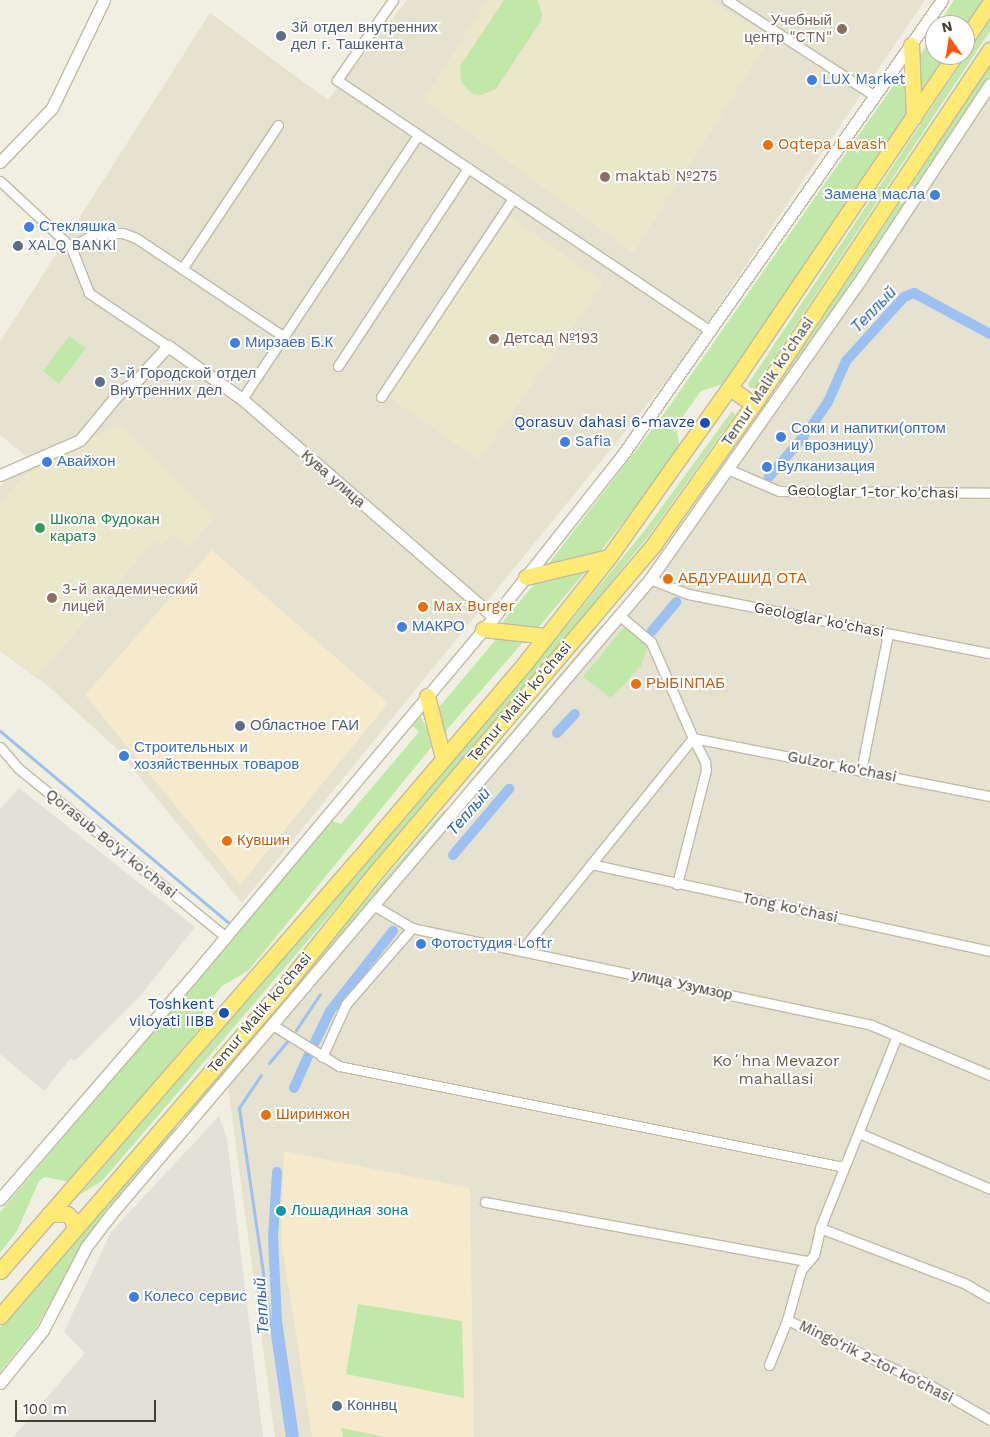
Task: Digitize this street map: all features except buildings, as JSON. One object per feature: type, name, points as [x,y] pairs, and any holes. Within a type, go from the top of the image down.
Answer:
[{"type":"highway","points":[[975,25],[990,3]]},
{"type":"highway","points":[[911,45],[914,117]]},
{"type":"highway","name":"Temur Malik ko'chasi","points":[[0,1316],[286,984],[654,544],[753,404],[990,50]]},
{"type":"highway","name":"Temur Malik ko'chasi","points":[[0,1271],[443,758],[546,636],[609,557],[730,388],[948,65]]},
{"type":"highway","points":[[730,388],[753,404]]},
{"type":"highway","points":[[526,577],[609,557]]},
{"type":"highway","points":[[483,629],[546,636]]},
{"type":"highway","points":[[427,696],[443,758]]},
{"type":"highway","points":[[49,1214],[67,1214],[73,1220],[74,1230]]},
{"type":"street","points":[[0,162],[52,108],[104,0]]},
{"type":"street","points":[[392,0],[337,80],[710,331]]},
{"type":"street","points":[[727,0],[875,96]]},
{"type":"street","points":[[0,1199],[226,937],[494,617],[621,457],[942,0]]},
{"type":"street","points":[[0,1383],[43,1330],[86,1247],[103,1224],[650,579],[730,470],[882,250],[990,84]]},
{"type":"street","points":[[182,269],[278,124]]},
{"type":"street","points":[[242,399],[418,135]]},
{"type":"street","points":[[338,366],[468,168]]},
{"type":"street","points":[[0,181],[71,247],[89,293],[168,346],[135,382],[119,393],[80,440],[0,475]]},
{"type":"street","points":[[381,397],[513,198]]},
{"type":"street","points":[[71,247],[96,233],[123,233],[182,269],[283,336]]},
{"type":"street","name":"Кува улица","points":[[168,346],[242,399],[494,617]]},
{"type":"street","name":"Geologlar 1-tor ko'chasi","points":[[730,470],[779,491],[990,493]]},
{"type":"street","name":"Geologlar ko'chasi","points":[[650,579],[688,594],[888,634],[989,650]]},
{"type":"street","points":[[620,616],[651,642],[705,762],[706,770],[677,884]]},
{"type":"street","points":[[861,771],[888,634]]},
{"type":"street","points":[[520,951],[693,738]]},
{"type":"street","name":"Gulzor ko'chasi","points":[[693,738],[990,796]]},
{"type":"street","name":"Qorasub Bo'yi ko'chasi","points":[[0,747],[18,768],[226,937]]},
{"type":"street","name":"Tong ko'chasi","points":[[591,864],[990,951]]},
{"type":"street","name":"улица Узумзор","points":[[373,904],[412,928],[870,1025],[896,1038],[990,1075]]},
{"type":"street","points":[[322,1057],[346,1004],[412,928]]},
{"type":"street","points":[[286,984],[288,1004]]},
{"type":"street","points":[[271,1024],[338,1066],[844,1167]]},
{"type":"street","points":[[769,1365],[787,1320],[801,1270],[814,1255],[820,1228],[844,1167],[860,1133],[896,1038]]},
{"type":"street","points":[[163,1126],[189,1121]]},
{"type":"street","points":[[860,1133],[990,1189]]},
{"type":"street","points":[[485,1202],[808,1261]]},
{"type":"street","points":[[820,1228],[964,1283],[990,1298]]},
{"type":"street","name":"Mingo‘rik 2-tor ko‘chasi","points":[[787,1320],[928,1384],[990,1420]]},
{"type":"shaded area","points":[[407,0],[925,0],[676,369],[242,903],[115,747],[48,686],[0,651],[0,486],[27,457],[0,435],[0,342],[210,13],[328,100]]},
{"type":"shaded area","name":"maktab №275","points":[[487,0],[708,0],[771,37],[633,253],[424,100]]},
{"type":"shaded area","points":[[990,87],[990,1437],[275,1437],[228,1087],[632,611],[864,287]]},
{"type":"shaded area","name":"Детсад №193","points":[[510,217],[604,283],[479,460],[386,395]]},
{"type":"shaded area","name":"3-й академический лицей","points":[[119,424],[215,517],[189,547],[170,535],[162,546],[155,540],[37,677],[0,649],[0,504],[25,474]]},
{"type":"shaded area","name":"Областное ГАИ","points":[[212,550],[388,703],[240,885],[85,695]]},
{"type":"shaded area","points":[[19,788],[195,927],[141,995],[75,1061],[71,1058],[44,1091],[0,1054],[0,809]]},
{"type":"shaded area","points":[[219,1116],[227,1139],[263,1437],[13,1437],[85,1353],[64,1332],[111,1232]]},
{"type":"shaded area","points":[[284,1151],[470,1188],[474,1437],[312,1437],[281,1238]]},
{"type":"green space","points":[[504,0],[537,0],[542,13],[541,21],[496,89],[481,95],[473,94],[461,82],[460,66]]},
{"type":"green space","points":[[954,0],[983,0],[973,15],[944,15]]},
{"type":"green space","points":[[990,20],[990,31],[975,54],[975,43]]},
{"type":"green space","points":[[925,47],[925,65],[939,65],[920,93],[920,56]]},
{"type":"green space","points":[[990,64],[990,76],[951,138],[917,188],[911,186]]},
{"type":"green space","points":[[960,65],[968,65],[754,388],[750,388],[748,384]]},
{"type":"green space","points":[[907,66],[907,113],[723,384],[701,391],[676,426],[680,449],[597,556],[546,567],[661,418]]},
{"type":"green space","points":[[906,201],[783,386],[779,383],[899,204]]},
{"type":"green space","points":[[69,336],[86,348],[59,384],[43,371]]},
{"type":"green space","points":[[732,411],[735,415],[650,534],[539,671],[102,1181],[79,1195],[535,665],[645,530]]},
{"type":"green space","points":[[587,570],[537,629],[499,626],[538,580]]},
{"type":"green space","points":[[612,622],[473,785],[469,782],[601,626]]},
{"type":"green space","points":[[625,626],[648,646],[641,666],[611,698],[583,677]]},
{"type":"green space","points":[[498,637],[525,640],[443,734],[435,712]]},
{"type":"green space","points":[[420,716],[435,743],[248,971],[222,986],[203,1010],[204,1023],[69,1182],[45,1177],[39,1181],[17,1231],[0,1253],[0,1212],[332,821],[341,824],[419,732],[412,725]]},
{"type":"green space","points":[[444,810],[448,813],[293,994],[293,984]]},
{"type":"green space","points":[[282,998],[282,1007],[190,1116],[180,1118]]},
{"type":"green space","points":[[180,1127],[94,1227],[36,1328],[0,1372],[0,1327],[171,1128]]},
{"type":"green space","points":[[358,1304],[462,1321],[464,1398],[346,1374]]},
{"type":"green space","points":[[341,1428],[385,1437],[343,1437]]},
{"type":"waterway","name":"Теплый","points":[[813,424],[828,402],[846,361],[904,297],[914,293],[990,334]]},
{"type":"waterway","name":"Теплый","points":[[769,477],[804,436]]},
{"type":"waterway","name":"Теплый","points":[[652,631],[676,602]]},
{"type":"waterway","name":"Теплый","points":[[557,733],[575,714]]},
{"type":"waterway","points":[[0,731],[229,923]]},
{"type":"waterway","name":"Теплый","points":[[453,855],[509,789]]},
{"type":"waterway","name":"Теплый","points":[[315,1042],[330,1011],[393,931]]},
{"type":"waterway","points":[[296,1030],[320,994]]},
{"type":"waterway","points":[[269,1063],[288,1040]]},
{"type":"waterway","name":"Теплый","points":[[294,1088],[308,1056]]},
{"type":"waterway","points":[[261,1075],[239,1108],[287,1437]]},
{"type":"waterway","name":"Теплый","points":[[277,1172],[273,1238],[277,1321],[294,1437]]},
{"type":"place","name":"Учебный центр \"CTN\"","points":[[842,29]]},
{"type":"place","name":"3й отдел внутренних дел г. Ташкента","points":[[281,36]]},
{"type":"place","name":"LUX Market","points":[[812,80]]},
{"type":"place","name":"Oqtepa Lavash","points":[[768,145]]},
{"type":"place","name":"maktab №275","points":[[605,177]]},
{"type":"place","name":"Замена масла","points":[[935,195]]},
{"type":"place","name":"Стекляшка","points":[[29,227]]},
{"type":"place","name":"XALQ BANKI","points":[[18,246]]},
{"type":"place","name":"Детсад №193","points":[[494,339]]},
{"type":"place","name":"Мирзаев Б.К","points":[[235,343]]},
{"type":"place","name":"3-й Городской отдел Внутренних дел","points":[[100,382]]},
{"type":"place","name":"Qorasuv dahasi 6-mavze","points":[[705,423]]},
{"type":"place","name":"Соки и напитки(оптом и врозницу)","points":[[781,437]]},
{"type":"place","name":"Safia","points":[[565,442]]},
{"type":"place","name":"Авайхон","points":[[47,462]]},
{"type":"place","name":"Вулканизация","points":[[767,467]]},
{"type":"place","name":"Школа Фудокан каратэ","points":[[40,528]]},
{"type":"place","name":"АБДУРАШИД ОТА","points":[[668,579]]},
{"type":"place","name":"3-й академический лицей","points":[[52,598]]},
{"type":"place","name":"Max Burger","points":[[423,607]]},
{"type":"place","name":"МАКРО","points":[[402,627]]},
{"type":"place","name":"РЫБINПАБ","points":[[636,684]]},
{"type":"place","name":"Областное ГАИ","points":[[240,726]]},
{"type":"place","name":"Строительных и хозяйственных товаров","points":[[124,756]]},
{"type":"place","name":"Кувшин","points":[[227,841]]},
{"type":"place","name":"Фотостудия Loftr","points":[[421,944]]},
{"type":"place","name":"Toshkent viloyati IIBB","points":[[224,1013]]},
{"type":"place","name":"Ширинжон","points":[[266,1115]]},
{"type":"place","name":"Лошадиная зона","points":[[281,1211]]},
{"type":"place","name":"Колесо сервис","points":[[134,1297]]},
{"type":"place","name":"Коннвц","points":[[337,1406]]},
{"type":"district","name":"Koʻhna Mevazor mahallasi","points":[[776,1070]]}]
